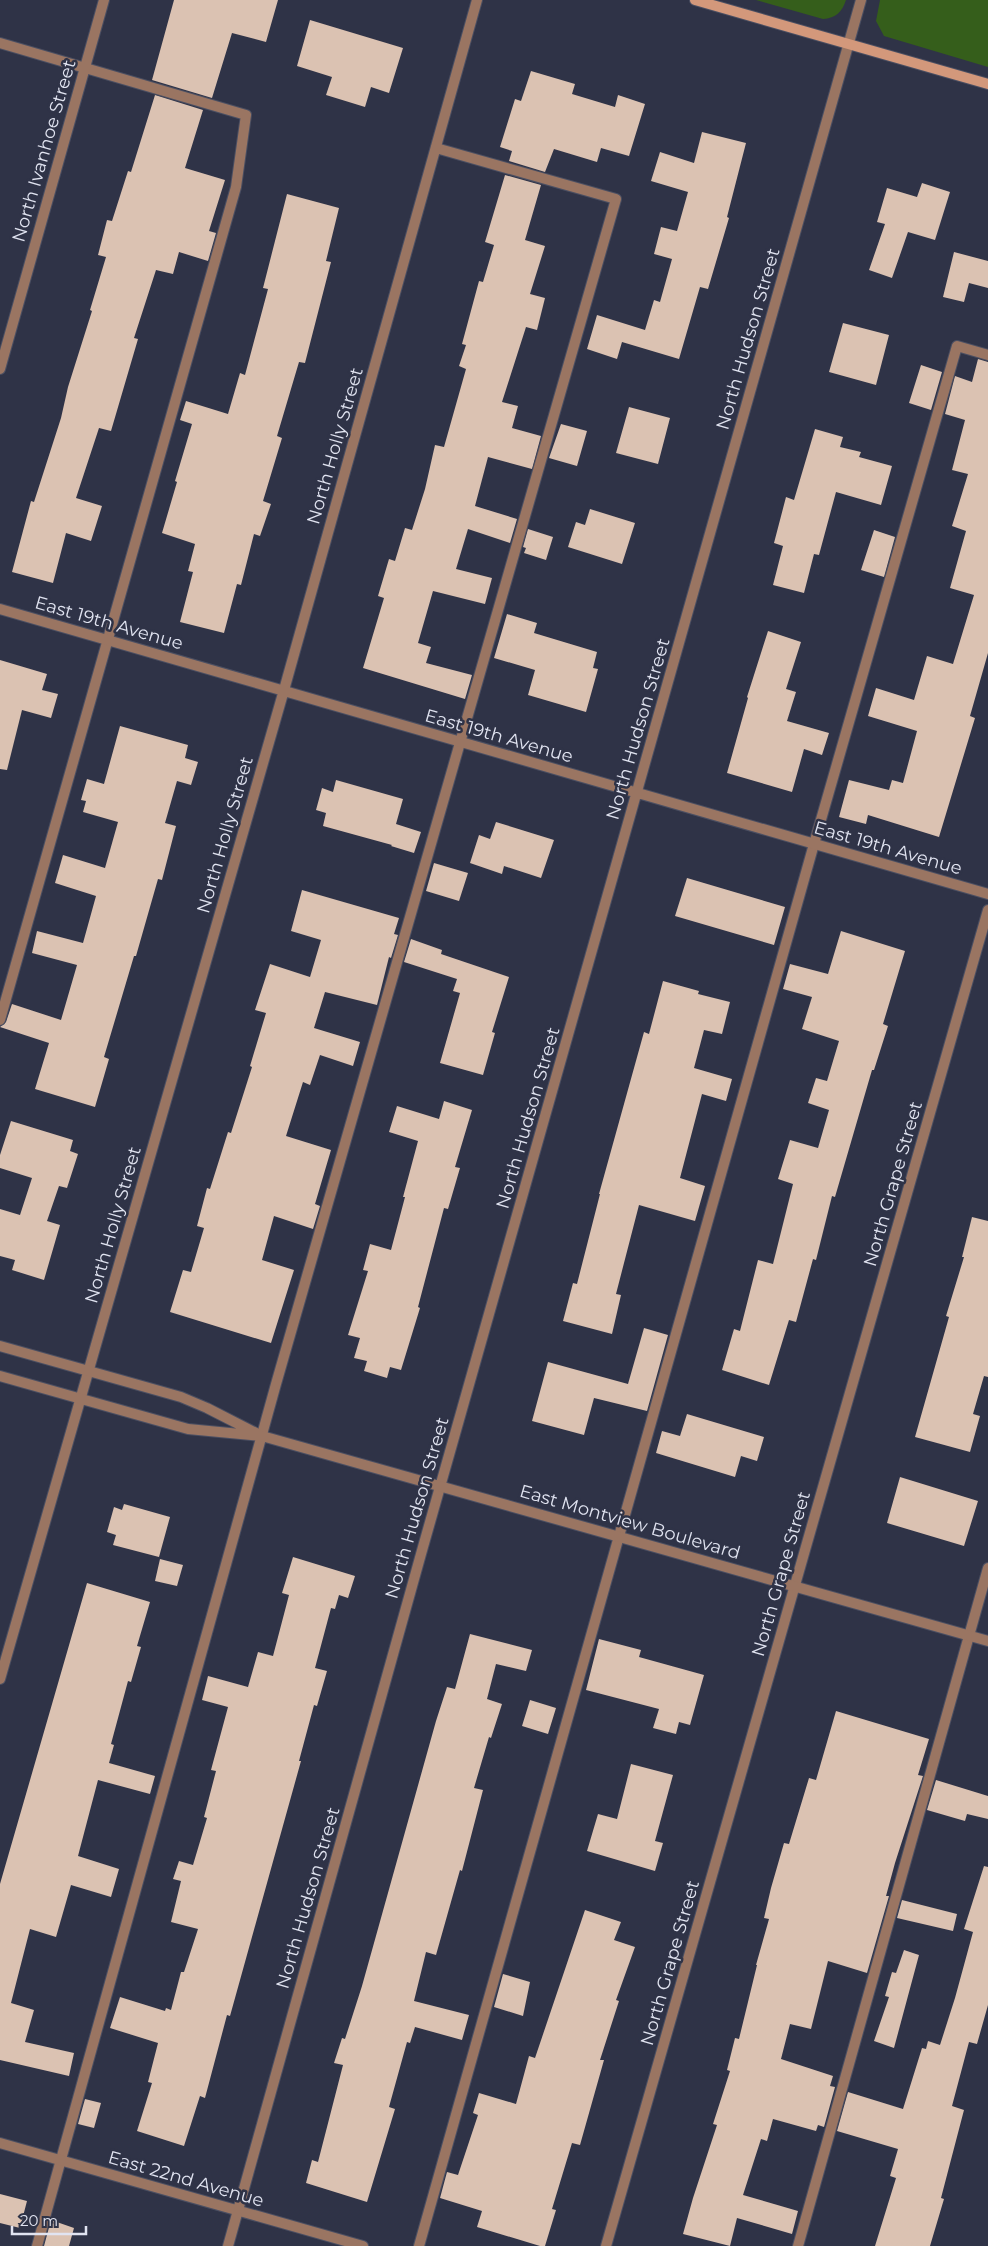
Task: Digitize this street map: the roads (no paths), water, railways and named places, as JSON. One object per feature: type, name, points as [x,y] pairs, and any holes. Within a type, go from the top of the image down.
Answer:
[{"type":"main road","points":[[696,0],[988,84]]},
{"type":"street","name":"North Ivanhoe Street","points":[[0,369],[104,0]]},
{"type":"street","name":"North Holly Street","points":[[0,1679],[284,690],[477,0]]},
{"type":"street","name":"North Hudson Street","points":[[228,2246],[861,0]]},
{"type":"street","points":[[0,43],[246,115],[236,187],[0,1020]]},
{"type":"street","points":[[37,2246],[262,1436],[459,741],[616,199],[436,148]]},
{"type":"street","points":[[419,2246],[814,844],[957,346],[988,355]]},
{"type":"street","name":"East 19th Avenue","points":[[0,609],[988,894]]},
{"type":"street","name":"North Grape Street","points":[[606,2246],[988,910]]},
{"type":"street","name":"East Montview Boulevard","points":[[0,1346],[195,1402],[262,1436]]},
{"type":"street","name":"East Montview Boulevard","points":[[0,1376],[188,1429],[262,1436],[988,1641]]},
{"type":"street","points":[[798,2246],[988,1568]]},
{"type":"street","name":"East 22nd Avenue","points":[[0,2144],[363,2246]]}]
